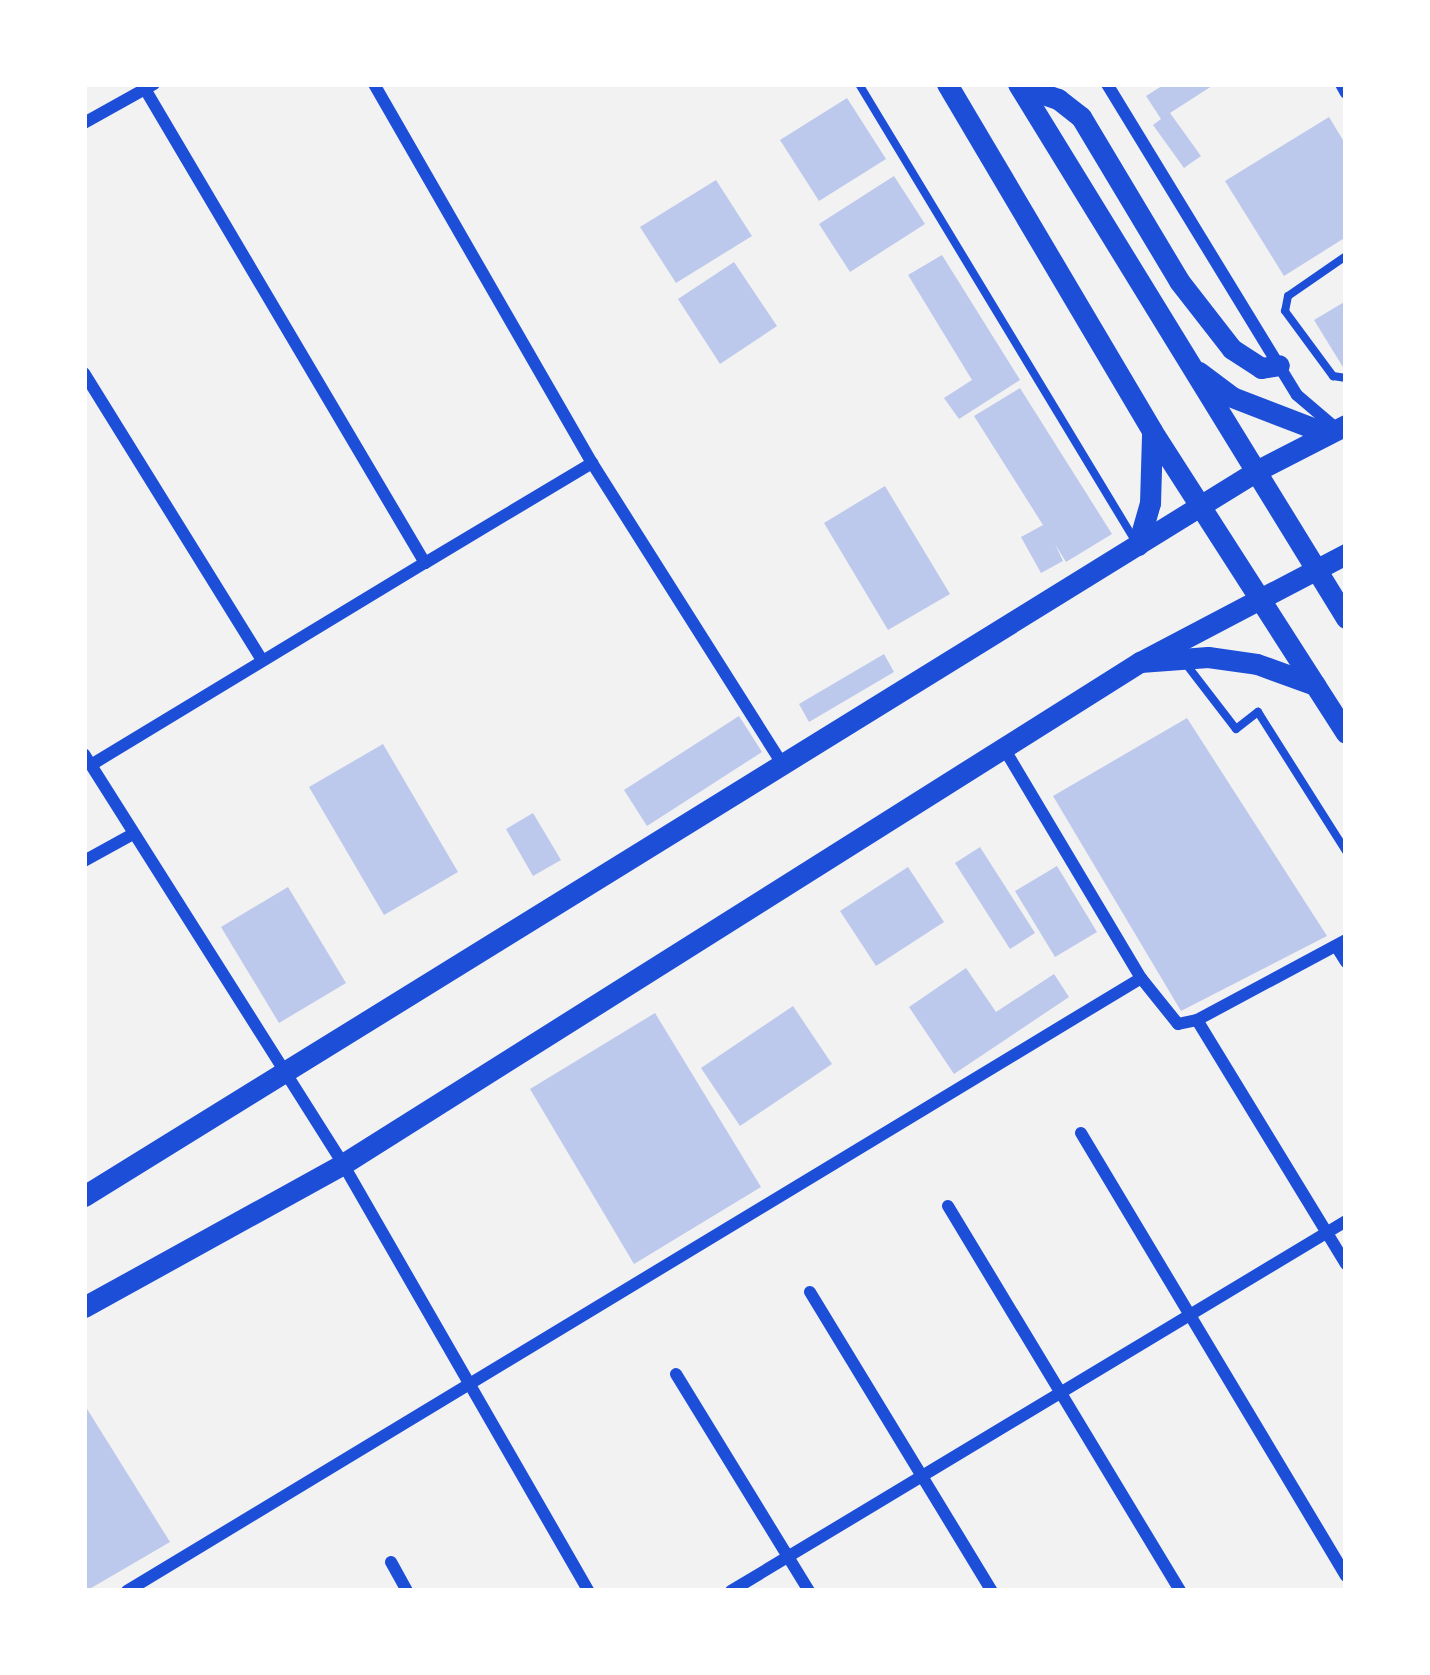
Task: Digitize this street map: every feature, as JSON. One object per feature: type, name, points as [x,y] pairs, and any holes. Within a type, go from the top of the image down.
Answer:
[{"type":"main road","points":[[947,84],[1152,431],[1346,733]]},
{"type":"main road","points":[[1019,85],[1058,99],[1082,116],[1179,281],[1232,349],[1261,368],[1279,365]]},
{"type":"main road","points":[[1019,85],[1184,361],[1258,470],[1346,618]]},
{"type":"main road","points":[[1184,361],[1232,397],[1336,429]]},
{"type":"main road","points":[[84,1196],[286,1076],[1258,470],[1336,429]]},
{"type":"main road","points":[[1138,545],[1150,502],[1152,431]]},
{"type":"main road","points":[[84,1307],[343,1165],[1140,662],[1346,554]]},
{"type":"main road","points":[[1140,662],[1183,659],[1257,664],[1315,685]]},
{"type":"street","points":[[374,84],[592,463],[783,765]]},
{"type":"street","points":[[1107,84],[1297,395],[1336,429]]},
{"type":"street","points":[[84,123],[149,87],[425,563]]},
{"type":"street","points":[[84,373],[261,659]]},
{"type":"street","points":[[589,1591],[343,1165],[87,759],[592,463]]},
{"type":"street","points":[[1002,745],[1141,978],[1178,1024],[1197,1020],[1341,943],[1346,962]]},
{"type":"street","points":[[84,861],[133,834]]},
{"type":"street","points":[[127,1591],[1141,978]]},
{"type":"street","points":[[1197,1020],[1346,1264]]},
{"type":"street","points":[[1081,1133],[1346,1576]]},
{"type":"street","points":[[948,1206],[1180,1591]]},
{"type":"street","points":[[731,1591],[1346,1221]]},
{"type":"street","points":[[811,1292],[992,1591]]},
{"type":"street","points":[[676,1374],[809,1591]]},
{"type":"street","points":[[391,1562],[407,1591]]},
{"type":"lane","points":[[859,84],[1138,545]]},
{"type":"lane","points":[[1346,256],[1288,296],[1285,311],[1333,376],[1346,378]]},
{"type":"lane","points":[[1183,659],[1236,729],[1258,712],[1346,851]]},
{"type":"building","points":[[1165,84],[1215,84],[1170,113],[1201,156],[1184,168],[1153,125],[1161,119],[1146,96]]},
{"type":"building","points":[[847,98],[886,159],[819,201],[780,140]]},
{"type":"building","points":[[1329,117],[1346,145],[1346,237],[1284,276],[1225,181]]},
{"type":"building","points":[[894,176],[925,224],[850,272],[819,224]]},
{"type":"building","points":[[716,180],[752,236],[676,283],[640,227]]},
{"type":"building","points":[[942,255],[1020,380],[959,419],[944,398],[972,380],[908,275]]},
{"type":"building","points":[[734,262],[777,326],[720,364],[678,299]]},
{"type":"building","points":[[1346,301],[1346,372],[1314,320]]},
{"type":"building","points":[[1020,388],[1112,534],[1066,562],[1055,544],[1063,561],[1041,573],[1021,537],[1043,525],[974,416]]},
{"type":"building","points":[[885,486],[950,594],[888,630],[824,523]]},
{"type":"building","points":[[884,654],[894,672],[809,722],[799,704]]},
{"type":"building","points":[[739,716],[762,752],[647,826],[624,790]]},
{"type":"building","points":[[1187,718],[1327,936],[1181,1011],[1053,796]]},
{"type":"building","points":[[383,744],[458,872],[384,915],[309,787]]},
{"type":"building","points":[[533,813],[561,860],[533,876],[506,829]]},
{"type":"building","points":[[980,847],[1035,933],[1010,949],[955,863]]},
{"type":"building","points":[[1057,866],[1097,932],[1055,957],[1015,891]]},
{"type":"building","points":[[908,867],[944,922],[876,966],[840,911]]},
{"type":"building","points":[[288,887],[346,983],[279,1023],[221,927]]},
{"type":"building","points":[[966,968],[996,1012],[1054,974],[1069,997],[954,1074],[909,1007]]},
{"type":"building","points":[[793,1006],[832,1064],[740,1126],[701,1068]]},
{"type":"building","points":[[655,1013],[761,1187],[634,1264],[530,1089]]},
{"type":"building","points":[[84,1404],[170,1542],[86,1591],[84,1591]]}]
